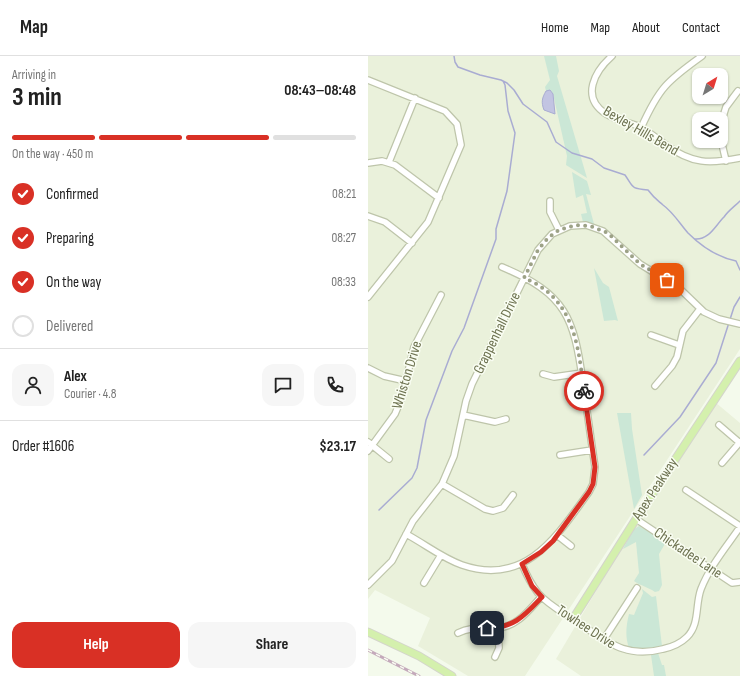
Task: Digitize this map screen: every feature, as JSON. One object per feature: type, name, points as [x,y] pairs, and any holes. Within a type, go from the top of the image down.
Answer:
[{"type":"main road","name":"Apex Peakway","points":[[573,619],[636,519],[740,361]]},
{"type":"main road","points":[[368,632],[419,656],[452,676]]},
{"type":"street","name":"Bexley Hills Bend","points":[[612,56],[602,65],[594,77],[592,91],[596,102],[607,115],[641,128],[679,154],[690,159],[707,162],[726,161],[740,158]]},
{"type":"street","points":[[641,128],[652,104],[663,88],[672,78],[702,56]]},
{"type":"street","points":[[368,80],[446,111],[454,119],[459,129],[461,138],[460,150],[428,222],[368,296]]},
{"type":"street","points":[[724,112],[726,107],[738,91]]},
{"type":"street","points":[[389,162],[416,98]]},
{"type":"street","points":[[723,148],[726,161]]},
{"type":"street","points":[[368,163],[389,162],[399,167],[439,198]]},
{"type":"street","points":[[550,201],[550,212],[559,230]]},
{"type":"street","points":[[368,216],[385,222],[412,243]]},
{"type":"street","name":"Grappenhall Drive","points":[[369,582],[392,561],[413,521],[442,484],[454,456],[463,415],[472,384],[524,278],[542,245],[559,230],[576,225],[586,225],[603,231],[640,264],[678,288],[700,309],[719,319],[740,324]]},
{"type":"street","points":[[406,534],[462,565],[479,569],[498,569],[522,564],[545,548],[557,535],[592,488],[595,475],[582,373],[577,342],[567,316],[550,294],[537,284],[502,267]]},
{"type":"street","name":"Whiston Drive","points":[[368,451],[370,443],[395,414],[417,340],[442,295]]},
{"type":"street","points":[[655,386],[672,366],[677,357],[685,327],[700,309]]},
{"type":"street","points":[[651,336],[679,345]]},
{"type":"street","points":[[368,368],[384,376],[406,381]]},
{"type":"street","points":[[543,374],[554,377],[582,373]]},
{"type":"street","points":[[463,415],[495,422],[506,419]]},
{"type":"street","points":[[719,425],[740,442],[722,463]]},
{"type":"street","points":[[370,443],[389,459]]},
{"type":"street","points":[[560,455],[592,450]]},
{"type":"street","points":[[442,484],[488,510],[503,508],[513,496]]},
{"type":"street","points":[[686,490],[740,526]]},
{"type":"street","name":"Chickadee Lane","points":[[636,519],[732,583],[740,582]]},
{"type":"street","name":"Towhee Drive","points":[[522,564],[532,586],[542,597],[573,619],[622,650],[636,653],[664,649],[683,641],[691,632],[696,622],[701,589],[740,526]]},
{"type":"street","points":[[557,535],[571,546]]},
{"type":"street","points":[[424,582],[441,554]]},
{"type":"street","points":[[604,639],[637,588]]},
{"type":"street","points":[[458,633],[467,628],[498,628],[509,625],[520,619],[542,597]]},
{"type":"street","points":[[495,657],[499,648],[498,628]]},
{"type":"shaded area","points":[[368,56],[740,56],[740,349],[525,676],[468,676],[418,646],[430,618],[375,590],[368,599]]},
{"type":"shaded area","points":[[544,56],[556,56],[559,71],[557,76],[587,178],[566,165],[567,156],[553,94],[550,90],[546,91],[545,87],[550,80]]},
{"type":"shaded area","points":[[572,172],[587,181],[591,195],[586,194],[594,224],[583,222],[581,214],[587,213],[583,195],[576,198]]},
{"type":"shaded area","points":[[594,268],[603,283],[609,287],[618,321],[604,321]]},
{"type":"shaded area","points":[[715,402],[740,423],[740,676],[581,676],[556,659],[616,557]]},
{"type":"shaded area","points":[[617,413],[631,413],[642,495],[634,509]]},
{"type":"shaded area","points":[[639,526],[666,542],[659,554],[662,585],[659,591],[655,592],[634,581],[639,573],[636,542],[623,549],[633,530]]},
{"type":"shaded area","points":[[642,589],[652,597],[656,596],[662,646],[648,649],[629,648],[626,636],[628,618],[629,614],[634,615],[643,593]]},
{"type":"shaded area","points":[[658,653],[662,665],[664,665],[666,676],[654,676],[651,655]]},
{"type":"water","points":[[550,90],[553,94],[555,114],[544,110],[542,105],[542,100],[546,91]]},
{"type":"waterway","points":[[454,56],[458,67],[507,83],[514,90],[523,104],[547,122],[556,142],[572,153],[592,159],[604,168],[625,175],[633,187],[648,190],[670,211],[693,238],[716,254],[736,261],[740,270]]},
{"type":"waterway","points":[[379,510],[412,478],[417,468],[426,420],[452,351],[464,328],[496,239],[496,229],[507,191],[515,133],[508,111],[505,85],[503,81]]},
{"type":"waterway","points":[[695,239],[700,239],[708,235],[727,213],[740,201]]},
{"type":"waterway","points":[[644,455],[680,417],[716,363],[734,307],[740,297]]},
{"type":"railway","points":[[368,650],[419,676]]},
{"type":"way so far","points":[[584,391],[580,355],[570,322],[564,311],[550,294],[537,284],[524,278],[538,250],[552,234],[570,226],[586,225],[599,228],[608,233],[640,264],[667,280]]},
{"type":"route","points":[[487,628],[498,628],[514,623],[526,614],[542,597],[532,586],[522,564],[541,552],[553,541],[592,488],[595,467],[584,391]]}]
